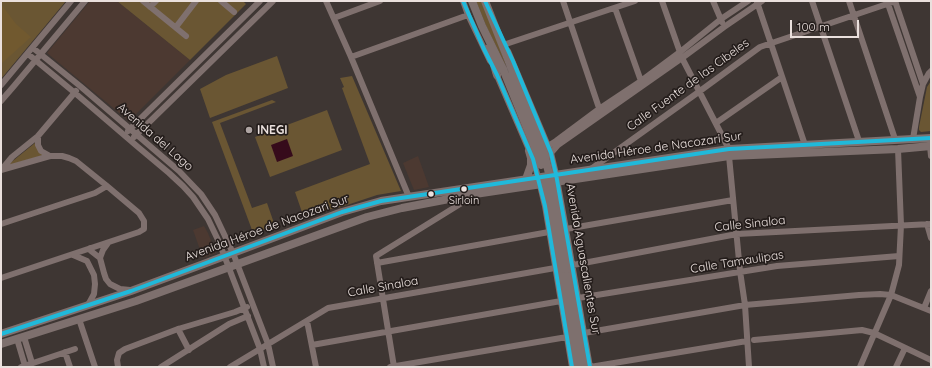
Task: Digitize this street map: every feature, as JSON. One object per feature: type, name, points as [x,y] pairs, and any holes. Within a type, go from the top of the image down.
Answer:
[{"type":"main road","name":"Avenida Aguascalientes Sur","points":[[472,1],[482,26],[507,68]]},
{"type":"main road","name":"Avenida Aguascalientes Sur","points":[[485,1],[495,24],[507,68],[544,174],[564,268],[579,357],[584,367]]},
{"type":"main road","points":[[482,26],[497,75]]},
{"type":"main road","name":"Avenida Héroe de Nacozari Sur","points":[[1,344],[136,301],[367,217],[402,208],[539,181],[729,153],[753,148],[895,139],[913,139],[931,143]]},
{"type":"main road","name":"Avenida Héroe de Nacozari Sur","points":[[557,178],[590,169],[729,153],[898,149],[931,143]]},
{"type":"main road","points":[[526,179],[531,165],[530,151]]},
{"type":"main road","name":"Avenida Héroe de Nacozari Sur","points":[[1,334],[229,255],[342,212],[381,201],[526,179],[539,181]]},
{"type":"main road","points":[[557,279],[564,302],[572,310],[576,302],[576,283]]},
{"type":"main road","name":"Avenida Aguascalientes Sur","points":[[577,367],[579,357]]},
{"type":"street","points":[[1,86],[71,1]]},
{"type":"street","points":[[1,101],[85,1]]},
{"type":"street","points":[[143,1],[186,36]]},
{"type":"street","points":[[150,7],[156,1]]},
{"type":"street","points":[[176,27],[196,1]]},
{"type":"street","points":[[221,1],[234,12]]},
{"type":"street","points":[[124,135],[260,1]]},
{"type":"street","points":[[130,141],[273,1]]},
{"type":"street","points":[[326,1],[409,197]]},
{"type":"street","points":[[334,18],[380,1]]},
{"type":"street","name":"Avenida Aguascalientes Sur","points":[[463,1],[533,159],[543,197],[549,232],[564,268],[576,283],[590,367]]},
{"type":"street","points":[[563,1],[600,112]]},
{"type":"street","points":[[506,44],[635,1]]},
{"type":"street","points":[[662,1],[681,55],[716,123],[729,153],[740,272],[751,340],[749,367]]},
{"type":"street","points":[[713,1],[724,26]]},
{"type":"street","points":[[548,146],[600,112],[681,55],[721,20],[748,1]]},
{"type":"street","points":[[812,1],[858,141]]},
{"type":"street","points":[[849,1],[895,139]]},
{"type":"street","points":[[896,1],[924,84]]},
{"type":"street","name":"Calle Fuente de las Cibeles","points":[[590,169],[700,91],[760,46],[820,27],[888,2],[896,1]]},
{"type":"street","points":[[533,159],[537,163],[546,161],[550,158],[551,153],[558,145],[641,81],[759,2],[770,43],[805,145]]},
{"type":"street","points":[[888,2],[920,97]]},
{"type":"street","points":[[615,8],[641,81]]},
{"type":"street","points":[[351,57],[468,15]]},
{"type":"street","name":"Avenida Aguascalientes Sur","points":[[495,24],[506,44],[551,153],[557,178],[566,229],[564,268],[557,279],[572,367]]},
{"type":"street","name":"Avenida del Lago","points":[[33,48],[80,86],[179,171],[201,194],[215,215],[233,265]]},
{"type":"street","name":"Avenida del Lago","points":[[28,54],[183,186],[203,211],[229,255]]},
{"type":"street","points":[[913,139],[920,97],[924,84],[931,71]]},
{"type":"street","points":[[716,123],[782,77]]},
{"type":"street","points":[[2,169],[12,156],[38,136],[80,86]]},
{"type":"street","points":[[38,136],[38,145],[41,151],[50,156]]},
{"type":"street","points":[[931,143],[931,156]]},
{"type":"street","points":[[860,367],[891,295],[897,274],[901,225],[898,149]]},
{"type":"street","points":[[1,278],[90,250],[144,229],[144,221],[139,213],[76,161],[62,156],[50,156],[2,169]]},
{"type":"street","points":[[1,224],[95,193],[107,186]]},
{"type":"street","points":[[543,197],[544,192],[548,188],[554,187],[560,192]]},
{"type":"street","points":[[475,194],[376,256],[393,367],[567,337]]},
{"type":"street","points":[[566,229],[733,200]]},
{"type":"street","points":[[929,224],[931,238]]},
{"type":"street","name":"Calle Sinaloa","points":[[230,367],[328,308],[564,268],[737,234],[929,224]]},
{"type":"street","points":[[377,262],[549,232]]},
{"type":"street","points":[[109,242],[103,250],[100,258],[106,279],[110,284],[120,289],[131,290]]},
{"type":"street","points":[[90,250],[100,258]]},
{"type":"street","points":[[87,261],[90,250]]},
{"type":"street","points":[[74,255],[87,261],[94,276],[94,294],[88,305]]},
{"type":"street","name":"Calle Tamaulipas","points":[[578,298],[777,266],[899,256]]},
{"type":"street","points":[[233,265],[253,305],[268,344],[273,367]]},
{"type":"street","points":[[233,265],[245,308],[260,349],[264,367]]},
{"type":"street","points":[[95,284],[106,279]]},
{"type":"street","points":[[924,308],[931,291]]},
{"type":"street","points":[[584,333],[745,305],[859,294],[891,295],[931,312]]},
{"type":"street","points":[[312,345],[561,301]]},
{"type":"street","points":[[118,367],[117,360],[119,353],[125,349],[178,329],[253,305]]},
{"type":"street","points":[[224,315],[229,324]]},
{"type":"street","points":[[161,367],[229,324],[248,316]]},
{"type":"street","points":[[79,319],[95,367]]},
{"type":"street","points":[[307,321],[316,367]]},
{"type":"street","points":[[178,329],[189,350]]},
{"type":"street","points":[[590,367],[751,340],[856,330],[862,330],[874,334],[931,360]]},
{"type":"street","points":[[20,338],[32,363]]},
{"type":"street","points":[[20,338],[23,366],[76,349]]},
{"type":"street","points":[[896,367],[905,348]]},
{"type":"street","points":[[65,352],[70,367]]},
{"type":"shaded area","points":[[1,1],[66,1],[1,79]]},
{"type":"shaded area","points":[[90,1],[117,1],[190,60],[129,121],[47,53]]},
{"type":"shaded area","points":[[117,1],[243,1],[246,4],[190,60]]},
{"type":"shaded area","points":[[476,1],[483,1],[507,68],[487,28]]},
{"type":"shaded area","points":[[1,4],[16,24],[31,37],[1,64]]},
{"type":"shaded area","points":[[277,56],[288,88],[210,118],[200,89],[226,75]]},
{"type":"shaded area","points":[[352,76],[401,191],[377,195],[341,207],[303,215],[295,192],[370,164],[342,88],[344,87],[340,78]]},
{"type":"shaded area","points":[[931,81],[931,131],[921,132],[919,127],[927,87]]},
{"type":"shaded area","points":[[272,100],[276,102],[220,123],[252,208],[267,203],[275,226],[256,232],[252,230],[212,122]]},
{"type":"shaded area","points":[[327,110],[342,150],[270,177],[255,137]]},
{"type":"shaded area","points":[[287,139],[293,156],[277,162],[271,145]]},
{"type":"shaded area","points":[[35,143],[44,155],[10,165],[9,164]]},
{"type":"shaded area","points":[[418,156],[429,187],[414,190],[403,163]]},
{"type":"shaded area","points":[[204,226],[216,253],[203,258],[193,230]]},
{"type":"transit line","points":[[463,1],[533,159],[545,206],[572,367]]},
{"type":"transit line","points":[[485,1],[513,61],[551,153],[590,367]]},
{"type":"transit line","points":[[1,334],[131,291],[342,212],[381,201],[729,149],[931,138]]},
{"type":"place","name":"INEGI","points":[[249,130]]},
{"type":"place","name":"Sirloin","points":[[464,189]]}]
